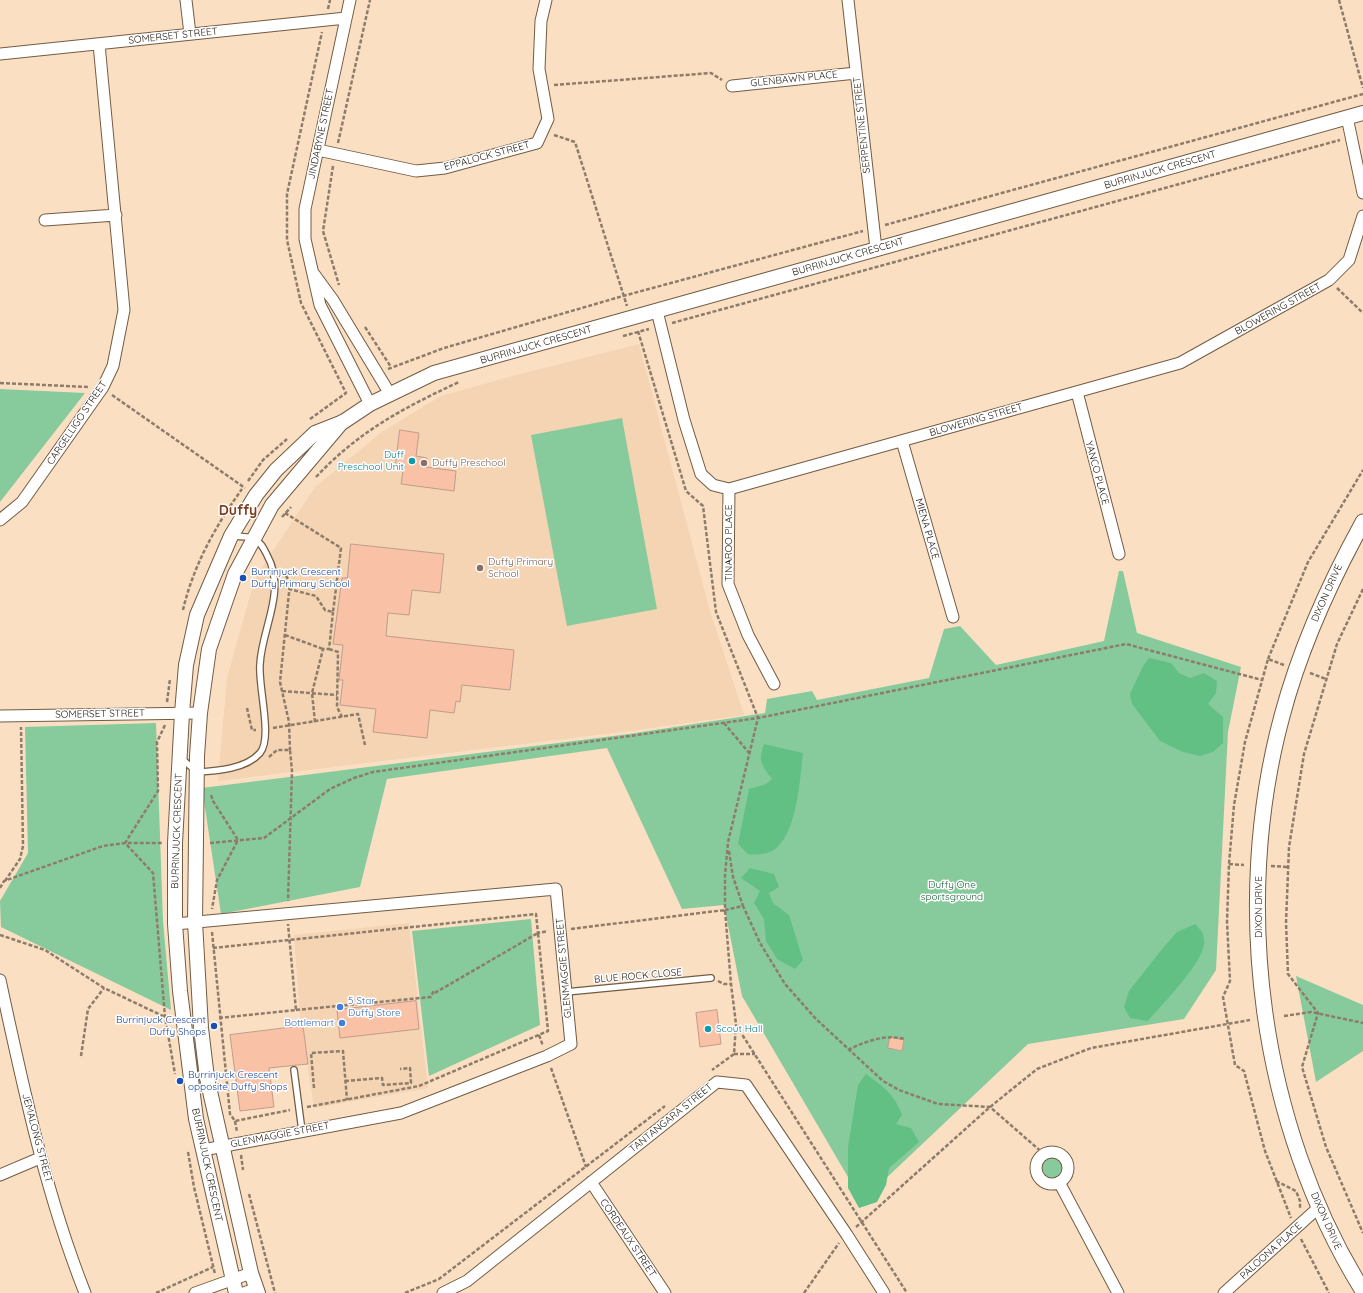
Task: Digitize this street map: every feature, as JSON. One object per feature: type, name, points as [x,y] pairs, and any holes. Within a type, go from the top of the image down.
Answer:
[{"type":"main road","name":"DIXON DRIVE","points":[[1363,522],[1341,563],[1317,616],[1286,702],[1269,777],[1259,857],[1258,905],[1259,944],[1269,1045],[1295,1139],[1318,1208],[1335,1242],[1363,1291]]},
{"type":"street","points":[[186,0],[190,34]]},
{"type":"street","name":"JINDABYNE STREET","points":[[350,0],[305,209],[305,239],[310,268],[320,305],[370,404]]},
{"type":"street","name":"EPPALOCK STREET","points":[[318,150],[416,171],[445,168],[537,143],[548,119],[539,69],[541,21],[546,0]]},
{"type":"street","name":"SERPENTINE STREET","points":[[848,0],[876,249]]},
{"type":"street","name":"SOMERSET STREET","points":[[0,54],[346,18]]},
{"type":"street","name":"CARGELLIGO STREET","points":[[0,520],[22,502],[103,387],[113,366],[124,310],[99,44]]},
{"type":"street","name":"GLENBAWN PLACE","points":[[732,86],[856,72]]},
{"type":"street","name":"BURRINJUCK CRESCENT","points":[[234,1286],[196,1119],[187,1050],[175,924],[175,843],[179,756],[186,665],[197,615],[231,536],[256,495],[276,470],[315,433],[343,422],[370,404],[434,373],[1363,113]]},
{"type":"street","points":[[1347,117],[1363,194]]},
{"type":"street","points":[[45,220],[116,215]]},
{"type":"street","name":"BLOWERING STREET","points":[[729,489],[1180,363],[1330,280],[1349,260],[1363,216]]},
{"type":"street","name":"JINDABYNE STREET","points":[[310,268],[333,300],[390,394]]},
{"type":"street","points":[[657,311],[684,420],[701,474],[713,485],[729,489]]},
{"type":"street","name":"YANCO PLACE","points":[[1077,392],[1119,554]]},
{"type":"street","name":"BURRINJUCK CRESCENT","points":[[253,1292],[251,1273],[207,1078],[201,1028],[195,922],[197,772],[200,713],[209,649],[235,574],[272,505],[343,422]]},
{"type":"street","name":"MIENA PLACE","points":[[902,441],[953,617]]},
{"type":"street","name":"TINAROO PLACE","points":[[729,489],[728,584],[748,636],[774,684]]},
{"type":"street","name":"SOMERSET STREET","points":[[0,716],[200,713]]},
{"type":"street","name":"GLENMAGGIE STREET","points":[[175,924],[556,889],[571,1044],[547,1056],[401,1113],[203,1150]]},
{"type":"street","name":"JEMALONG STREET","points":[[0,980],[40,1158],[68,1250],[85,1293]]},
{"type":"street","name":"TANTANGARA STREET","points":[[443,1293],[468,1281],[717,1082],[746,1085],[847,1235],[884,1293]]},
{"type":"street","points":[[1048,1152],[1058,1153],[1066,1160],[1066,1175],[1059,1182],[1048,1183],[1039,1177],[1037,1173],[1037,1162],[1044,1154],[1048,1152]]},
{"type":"street","points":[[0,1175],[40,1158]]},
{"type":"street","name":"CORDEAUX STREET","points":[[591,1182],[665,1293]]},
{"type":"street","points":[[1059,1182],[1118,1293]]},
{"type":"street","name":"PALOONA PLACE","points":[[1224,1293],[1295,1223],[1318,1208]]},
{"type":"street","points":[[195,1293],[217,1285],[234,1286],[251,1273]]},
{"type":"lane","points":[[179,756],[197,772],[242,765],[260,753],[266,738],[260,685],[260,662],[276,592],[273,569],[269,557],[262,545],[254,538],[231,536]]},
{"type":"lane","name":"BLUE ROCK CLOSE","points":[[566,992],[711,978]]},
{"type":"lane","points":[[294,1070],[302,1131]]},
{"type":"path","points":[[342,290],[338,283],[323,231],[336,153],[370,0]]},
{"type":"path","points":[[1339,0],[1363,88]]},
{"type":"path","points":[[542,86],[711,73],[732,86]]},
{"type":"path","points":[[362,322],[391,367],[444,348],[623,296],[1363,94]]},
{"type":"path","points":[[542,131],[575,142],[623,296]]},
{"type":"path","points":[[616,338],[1351,137]]},
{"type":"path","points":[[1330,280],[1363,313]]},
{"type":"path","points":[[638,332],[686,491],[703,506],[716,612],[758,718],[728,842],[726,910],[730,984],[736,1024],[734,1054]]},
{"type":"path","points":[[315,477],[330,461],[379,423],[460,381]]},
{"type":"path","points":[[0,383],[103,387],[114,397],[243,487]]},
{"type":"path","points":[[1268,660],[1308,562],[1363,470]]},
{"type":"path","points":[[278,522],[295,501]]},
{"type":"path","points":[[286,513],[341,548],[329,649]]},
{"type":"path","points":[[280,563],[290,583],[280,682],[289,726],[292,771],[287,914],[296,1010]]},
{"type":"path","points":[[289,589],[316,596],[325,610],[333,612]]},
{"type":"path","points":[[1318,1013],[1288,974],[1286,923],[1289,847],[1304,754],[1337,644],[1363,589]]},
{"type":"path","points":[[285,636],[323,649],[338,652],[337,707],[342,717]]},
{"type":"path","points":[[206,843],[264,838],[330,789],[354,778],[373,772],[758,718],[1126,644],[1262,680],[1245,742],[1234,805],[1229,864],[1227,922],[1230,981],[1223,997],[1226,1024],[1234,1065],[1244,1071],[1265,1151],[1276,1181],[1292,1221],[1295,1223],[1329,1293]]},
{"type":"path","points":[[315,722],[312,693],[323,649]]},
{"type":"path","points":[[282,690],[337,695]]},
{"type":"path","points":[[248,708],[252,730],[289,726],[358,714],[365,745]]},
{"type":"path","points":[[0,888],[20,859],[23,846],[20,716]]},
{"type":"path","points":[[724,723],[750,754]]},
{"type":"path","points":[[266,759],[277,750],[290,750]]},
{"type":"path","points":[[211,771],[211,794],[213,801],[238,840]]},
{"type":"path","points":[[213,948],[536,914],[548,1031],[419,1086],[235,1121],[230,1114],[219,1018],[213,948],[211,921],[212,898],[217,880],[238,840]]},
{"type":"path","points":[[728,842],[733,877],[760,944],[785,984],[816,1019],[883,1081],[899,1090],[938,1104],[990,1107],[1044,1154]]},
{"type":"path","points":[[4,881],[103,846],[125,843],[163,843]]},
{"type":"path","points":[[125,843],[153,873],[166,1017],[176,1077]]},
{"type":"path","points":[[219,1018],[431,997],[433,994],[538,933],[726,910],[744,906]]},
{"type":"path","points":[[0,935],[45,950],[104,988],[166,1017]]},
{"type":"path","points":[[81,1056],[88,1009],[104,988]]},
{"type":"path","points":[[433,994],[434,990]]},
{"type":"path","points":[[1284,1016],[1311,1012],[1363,1023]]},
{"type":"path","points":[[1318,1013],[1302,1067],[1326,1147],[1363,1234]]},
{"type":"path","points":[[861,1222],[990,1107],[1037,1069],[1091,1048],[1250,1020]]},
{"type":"path","points":[[736,1024],[907,1293]]},
{"type":"path","points":[[539,1035],[591,1182]]},
{"type":"path","points":[[848,1050],[886,1037],[894,1036],[905,1039]]},
{"type":"path","points":[[314,1088],[311,1053],[343,1051],[347,1100]]},
{"type":"path","points":[[709,1073],[734,1054],[755,1054]]},
{"type":"path","points":[[345,1081],[382,1078],[383,1085],[411,1083],[410,1068],[400,1069]]},
{"type":"path","points":[[404,1293],[439,1279],[666,1105]]},
{"type":"path","points":[[188,1149],[194,1188],[217,1285]]},
{"type":"path","points":[[1276,1181],[1296,1191],[1300,1200],[1298,1214]]},
{"type":"path","points":[[247,1187],[276,1293]]},
{"type":"path","points":[[804,1293],[835,1247]]},
{"type":"path","points":[[156,1293],[213,1267]]},
{"type":"shaded area","name":"Duffy Primary School","points":[[639,344],[710,611],[744,715],[630,731],[218,781],[227,678],[255,578],[315,487],[383,431],[441,396]]},
{"type":"shaded area","points":[[409,923],[428,1088],[314,1108],[300,1015],[294,935]]},
{"type":"green space","points":[[0,389],[85,393],[0,502]]},
{"type":"green space","points":[[622,418],[657,609],[567,626],[531,435]]},
{"type":"green space","name":"Duffy One sportsground","points":[[1119,571],[1123,571],[1137,633],[1241,667],[1228,732],[1216,970],[1184,1019],[1028,1044],[862,1201],[742,996],[724,905],[682,909],[607,748],[387,779],[360,887],[221,914],[202,788],[629,734],[765,713],[767,699],[812,691],[817,700],[929,678],[944,629],[960,626],[996,665],[1104,641]]},
{"type":"green space","points":[[1149,658],[1171,663],[1179,673],[1190,678],[1204,673],[1217,681],[1216,693],[1208,704],[1223,717],[1223,743],[1213,752],[1200,756],[1183,752],[1160,741],[1132,704],[1130,694],[1143,666]]},
{"type":"green space","points":[[156,723],[163,921],[171,1010],[1,927],[0,901],[28,853],[25,727]]},
{"type":"green space","points":[[764,744],[803,753],[796,806],[787,833],[780,844],[772,851],[757,855],[748,854],[738,844],[749,789],[766,784],[772,779],[765,770],[761,759]]},
{"type":"green space","points":[[750,868],[774,874],[779,887],[769,893],[773,903],[789,915],[803,960],[795,969],[777,959],[766,941],[764,919],[754,903],[760,891],[741,878]]},
{"type":"green space","points":[[531,919],[540,1025],[429,1076],[412,931]]},
{"type":"green space","points":[[1195,924],[1200,929],[1204,940],[1203,949],[1191,970],[1148,1021],[1130,1018],[1124,1007],[1129,991],[1177,932]]},
{"type":"green space","points":[[1296,976],[1363,1005],[1363,1051],[1316,1082]]},
{"type":"green space","points":[[866,1074],[883,1087],[896,1102],[902,1115],[896,1124],[911,1128],[919,1142],[889,1168],[886,1185],[877,1202],[859,1208],[848,1188],[848,1147],[858,1085]]},
{"type":"green space","points":[[1052,1154],[1058,1155],[1062,1158],[1065,1162],[1065,1174],[1062,1178],[1058,1181],[1052,1182],[1046,1181],[1042,1178],[1039,1174],[1038,1168],[1039,1162],[1042,1158],[1046,1155]]},
{"type":"building","name":"Duff Preschool Unit","points":[[400,430],[419,433],[416,456],[427,458],[426,467],[456,471],[454,491],[401,484],[404,465],[396,464]]},
{"type":"building","points":[[351,544],[444,554],[440,593],[412,590],[409,615],[388,613],[386,636],[514,650],[510,690],[462,685],[460,702],[456,701],[454,713],[430,710],[427,738],[373,732],[376,709],[340,705],[343,680],[339,680],[343,645],[333,644],[342,578],[347,578]]},
{"type":"building","points":[[416,1001],[419,1029],[340,1038],[337,1010]]},
{"type":"building","name":"Scout Hall","points":[[717,1010],[721,1044],[700,1047],[696,1013]]},
{"type":"building","points":[[303,1026],[308,1064],[269,1068],[274,1107],[240,1111],[230,1035]]},
{"type":"building","points":[[890,1037],[904,1040],[902,1051],[888,1048]]},
{"type":"place","name":"Duff Preschool Unit","points":[[412,461]]},
{"type":"place","name":"Duffy Preschool","points":[[424,463]]},
{"type":"place","name":"Duffy Primary School","points":[[480,568]]},
{"type":"place","name":"Burrinjuck Crescent Duffy Primary School","points":[[243,578]]},
{"type":"place","name":"5 Star Duffy Store","points":[[340,1007]]},
{"type":"place","name":"Bottlemart","points":[[342,1023]]},
{"type":"place","name":"Burrinjuck Crescent Duffy Shops","points":[[214,1026]]},
{"type":"place","name":"Scout Hall","points":[[708,1029]]},
{"type":"place","name":"Burrinjuck Crescent opposite Duffy Shops","points":[[180,1081]]},
{"type":"district","name":"Duffy","points":[[238,511]]}]
